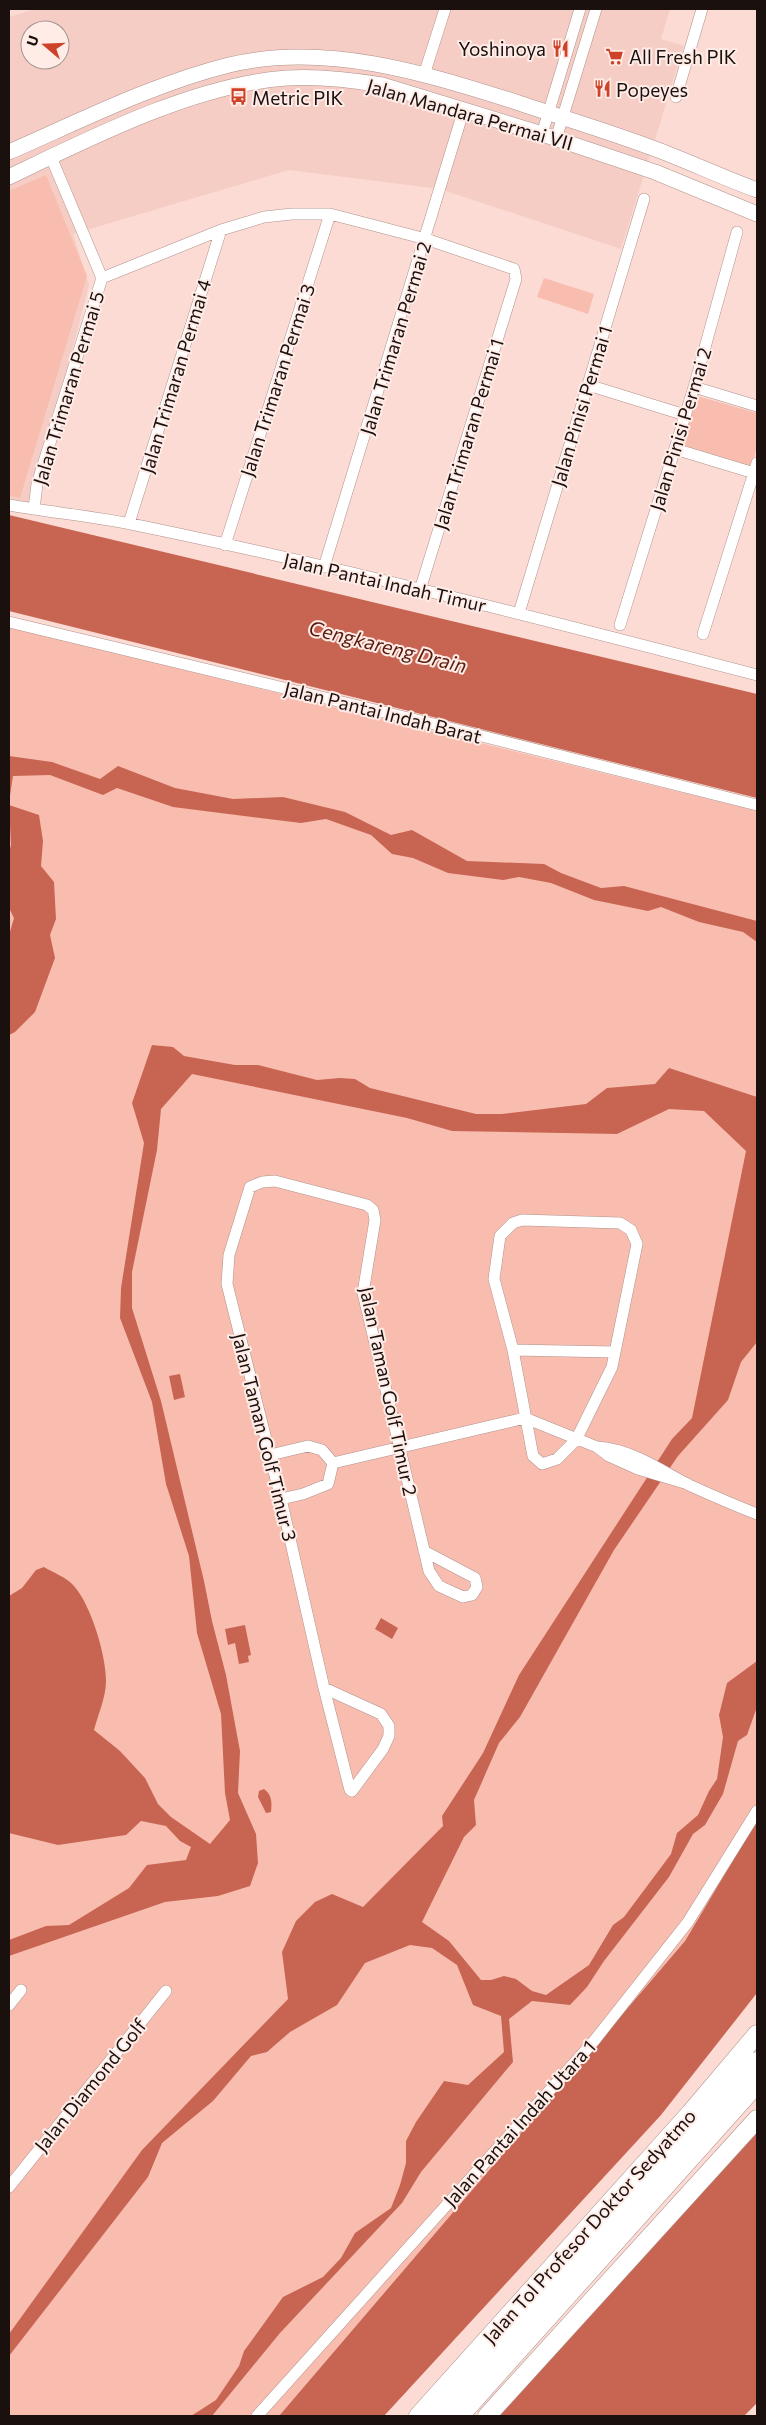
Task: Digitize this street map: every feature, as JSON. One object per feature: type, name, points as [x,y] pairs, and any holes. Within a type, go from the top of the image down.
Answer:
[{"type":"highway","name":"Jalan Tol Profesor Doktor Sedyatmo","points":[[418,2416],[691,2112],[757,2034]]},
{"type":"highway","name":"Jalan Tol Profesor Doktor Sedyatmo","points":[[440,2416],[757,2061]]},
{"type":"highway","name":"Jalan Tol Profesor Doktor Sedyatmo","points":[[460,2416],[757,2084]]},
{"type":"highway","points":[[487,2416],[757,2119]]},
{"type":"main road","name":"Jalan Mandara Permai VII","points":[[9,152],[168,84],[230,65],[285,57],[360,60],[424,75],[555,115],[658,150],[757,190]]},
{"type":"main road","name":"Jalan Mandara Permai VII","points":[[9,177],[174,103],[224,89],[288,78],[355,81],[382,85],[549,136],[655,172],[757,214]]},
{"type":"street","points":[[424,75],[445,9]]},
{"type":"street","points":[[549,136],[580,9]]},
{"type":"street","points":[[555,115],[596,9]]},
{"type":"street","points":[[676,97],[702,9]]},
{"type":"street","name":"Jalan Trimaran Permai 2","points":[[324,567],[426,239],[464,109]]},
{"type":"street","name":"Jalan Trimaran Permai 5","points":[[34,510],[38,484],[102,278],[51,157]]},
{"type":"street","name":"Jalan Pinisi Permai 1","points":[[519,613],[644,198]]},
{"type":"street","points":[[102,278],[221,230],[264,217],[330,214],[426,239]]},
{"type":"street","name":"Jalan Trimaran Permai 3","points":[[225,545],[330,214]]},
{"type":"street","name":"Jalan Trimaran Permai 4","points":[[129,523],[221,230]]},
{"type":"street","name":"Jalan Pinisi Permai 2","points":[[620,625],[686,415],[737,232]]},
{"type":"street","name":"Jalan Trimaran Permai 1","points":[[420,590],[516,279],[514,269],[509,266],[426,239]]},
{"type":"street","points":[[588,384],[686,415]]},
{"type":"street","points":[[694,388],[757,406]]},
{"type":"street","points":[[675,449],[756,468],[702,634]]},
{"type":"street","name":"Jalan Pantai Indah Timur","points":[[9,504],[34,510],[129,523],[324,567],[519,613],[757,675]]},
{"type":"street","name":"Jalan Pantai Indah Barat","points":[[9,622],[446,726],[757,806]]},
{"type":"street","name":"Jalan Taman Golf Timur 2","points":[[250,1187],[262,1182],[275,1181],[367,1205],[373,1210],[375,1220],[363,1293],[400,1447],[424,1551],[429,1571],[438,1586],[463,1597],[472,1595],[477,1587],[475,1578],[424,1551]]},
{"type":"street","name":"Jalan Taman Golf Timur 3","points":[[250,1187],[229,1256],[227,1284],[281,1499],[324,1688],[350,1790],[352,1791],[383,1749],[388,1736],[389,1726],[381,1714],[324,1688]]},
{"type":"street","points":[[522,1220],[620,1223],[631,1230],[637,1244],[612,1367],[576,1440],[556,1459],[542,1464],[533,1456],[513,1350],[494,1279],[500,1236],[513,1223],[522,1220]]},
{"type":"street","points":[[513,1350],[615,1352]]},
{"type":"street","points":[[333,1463],[525,1418],[576,1440],[597,1447],[611,1448],[641,1465],[757,1514]]},
{"type":"street","points":[[270,1455],[308,1446],[322,1450],[333,1463]]},
{"type":"street","points":[[281,1499],[303,1494],[328,1484],[333,1463]]},
{"type":"street","name":"Jalan Pantai Indah Utara 1","points":[[257,2416],[594,2041],[688,1922],[757,1811]]},
{"type":"street","points":[[9,2005],[21,1990]]},
{"type":"street","name":"Jalan Diamond Golf","points":[[11,2181],[166,1990]]},
{"type":"shaded area","points":[[35,9],[670,9],[661,39],[684,46],[621,249],[440,189],[289,170],[73,234],[89,285],[31,510],[9,506],[9,17]]},
{"type":"shaded area","points":[[46,175],[87,276],[20,498],[9,496],[9,191]]},
{"type":"shaded area","points":[[544,278],[594,294],[588,314],[537,297]]},
{"type":"shaded area","points":[[694,395],[757,413],[757,447],[751,467],[679,446]]},
{"type":"shaded area","points":[[9,627],[757,811],[757,1820],[685,1941],[279,2416],[9,2416]]},
{"type":"water","name":"Cengkareng Drain","points":[[9,515],[757,694],[757,798],[9,611]]},
{"type":"water","points":[[9,756],[52,762],[100,779],[118,766],[175,788],[233,799],[283,797],[345,812],[391,835],[412,830],[467,861],[544,864],[561,873],[601,888],[624,886],[757,921],[757,942],[743,932],[699,922],[661,907],[648,911],[594,900],[551,883],[519,877],[503,880],[448,873],[413,858],[392,854],[371,835],[326,819],[301,823],[173,807],[117,788],[103,795],[50,775],[13,776],[9,802]]},
{"type":"water","points":[[9,805],[39,815],[43,841],[41,866],[54,882],[56,919],[50,935],[55,958],[35,1012],[15,1032],[9,1035],[9,935],[14,918],[9,908],[9,852],[11,845]]},
{"type":"water","points":[[152,1045],[173,1047],[184,1056],[235,1065],[258,1065],[317,1080],[355,1079],[370,1088],[476,1114],[502,1114],[586,1104],[607,1088],[655,1084],[669,1068],[757,1097],[757,1342],[741,1362],[728,1400],[678,1456],[614,1550],[520,1717],[499,1743],[474,1800],[476,1825],[464,1837],[422,1922],[449,1941],[481,1980],[491,1980],[504,1976],[516,1979],[532,1991],[546,1995],[589,1965],[613,1925],[624,1917],[671,1854],[677,1833],[698,1815],[717,1779],[723,1737],[719,1715],[727,1683],[757,1661],[757,1707],[747,1735],[738,1741],[723,1794],[705,1825],[693,1834],[669,1877],[604,1961],[587,1987],[570,2005],[532,2001],[509,2019],[513,2062],[421,2172],[402,2203],[280,2333],[212,2416],[191,2416],[216,2400],[239,2366],[244,2351],[283,2297],[323,2277],[341,2258],[355,2233],[391,2208],[406,2163],[406,2141],[416,2122],[444,2081],[468,2085],[504,2052],[501,2016],[473,2005],[457,1965],[432,1948],[410,1945],[365,1963],[337,2005],[290,2032],[267,2052],[251,2056],[213,2101],[162,2143],[148,2177],[9,2356],[9,2334],[142,2150],[288,1999],[282,1952],[296,1921],[315,1902],[332,1894],[363,1907],[443,1826],[442,1816],[483,1753],[519,1675],[672,1439],[692,1418],[746,1151],[704,1111],[669,1109],[617,1134],[452,1131],[407,1118],[192,1074],[161,1109],[157,1150],[132,1272],[132,1308],[161,1401],[226,1675],[240,1751],[238,1793],[256,1834],[258,1863],[250,1886],[218,1896],[165,1902],[9,1956],[9,1940],[46,1926],[69,1925],[129,1888],[147,1865],[186,1860],[191,1847],[180,1841],[166,1826],[141,1821],[126,1835],[58,1845],[9,1833],[9,1596],[22,1588],[36,1570],[44,1567],[71,1583],[80,1594],[92,1618],[103,1658],[106,1681],[103,1700],[94,1730],[120,1751],[145,1778],[158,1804],[171,1817],[210,1844],[230,1820],[225,1793],[221,1714],[197,1633],[189,1556],[166,1484],[152,1402],[120,1318],[121,1288],[144,1143],[132,1103]]},
{"type":"water","points":[[180,1374],[185,1397],[174,1400],[169,1376]]},
{"type":"water","points":[[381,1618],[398,1628],[392,1639],[375,1629]]},
{"type":"water","points":[[245,1625],[251,1655],[248,1656],[249,1662],[239,1664],[235,1643],[228,1645],[225,1629]]},
{"type":"water","points":[[264,1789],[269,1794],[271,1802],[271,1812],[266,1813],[258,1797],[259,1791]]},
{"type":"water","points":[[757,1820],[757,1993],[661,2115],[384,2416],[279,2416],[685,1941]]},
{"type":"water","points":[[757,2122],[757,2403],[744,2416],[493,2416]]},
{"type":"place","name":"Yoshinoya","points":[[560,48]]},
{"type":"place","name":"All Fresh PIK","points":[[615,56]]},
{"type":"place","name":"Popeyes","points":[[602,89]]},
{"type":"place","name":"Metric PIK","points":[[238,97]]}]
